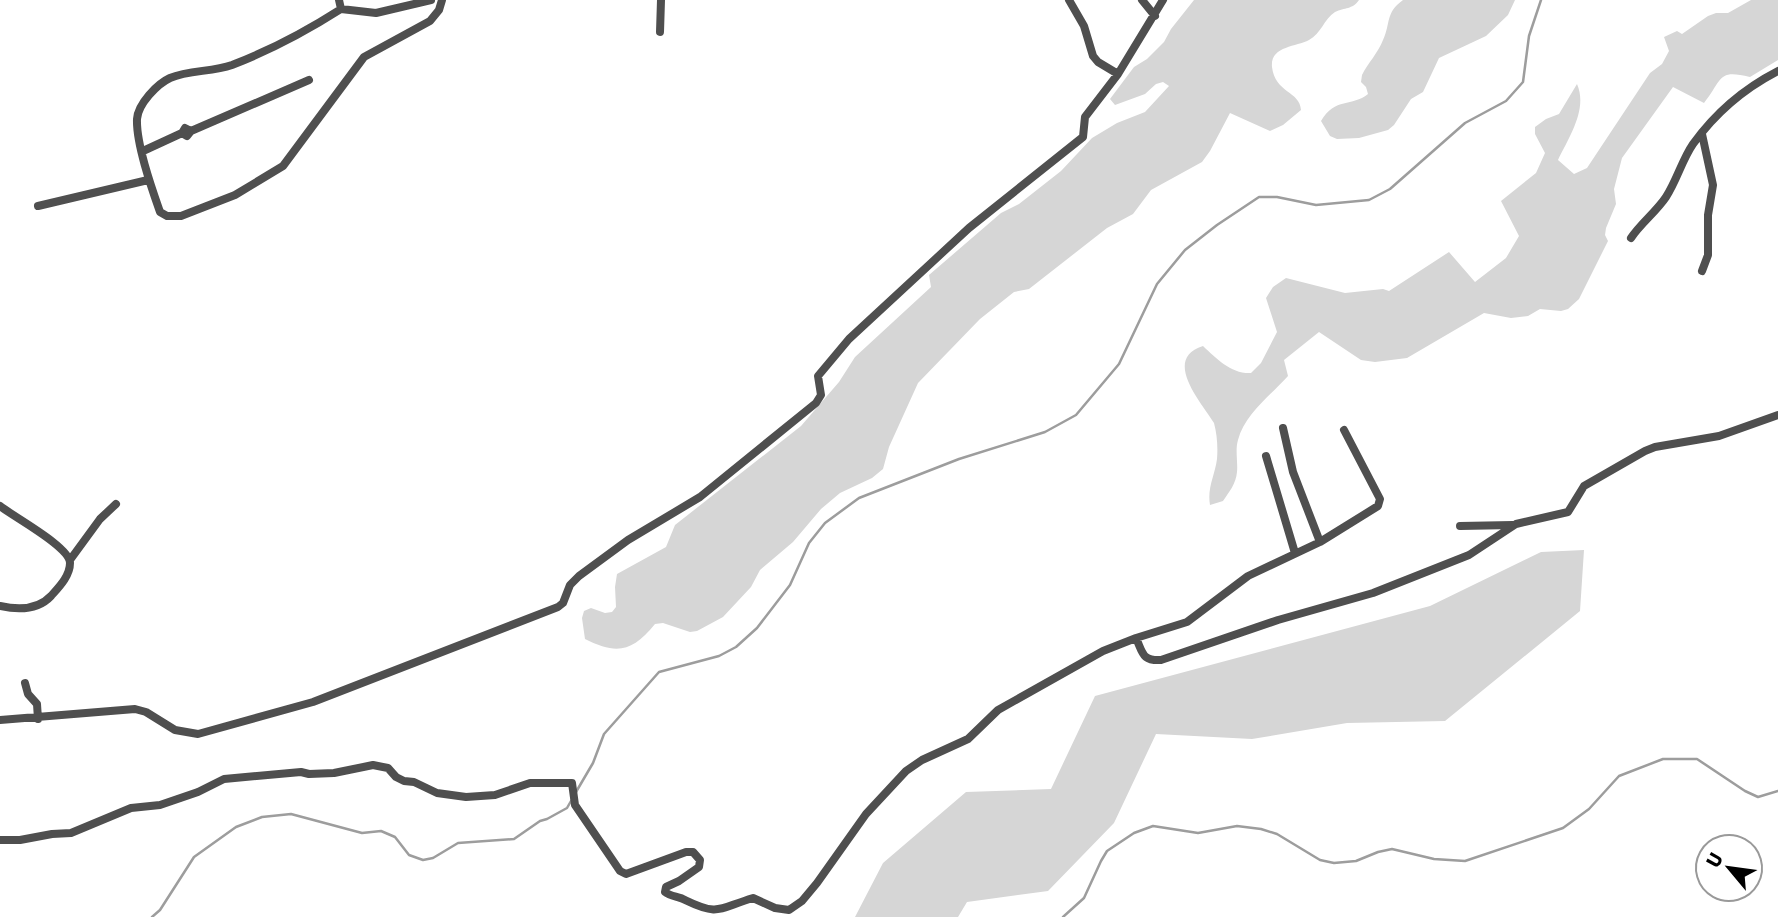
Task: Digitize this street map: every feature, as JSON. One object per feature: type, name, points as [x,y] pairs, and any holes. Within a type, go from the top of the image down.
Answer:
[{"type":"street","points":[[431,0],[376,13],[340,4],[282,45],[230,66],[167,79],[145,102],[137,118],[148,180],[160,212],[181,216],[235,195],[283,166],[364,57],[430,21],[439,10],[442,0]]},
{"type":"street","points":[[660,32],[662,0]]},
{"type":"street","points":[[1069,0],[1084,26],[1093,56],[1118,74]]},
{"type":"street","points":[[1142,0],[1155,16]]},
{"type":"street","points":[[0,720],[135,709],[146,712],[175,730],[198,734],[313,702],[558,607],[563,603],[570,585],[579,576],[628,540],[700,497],[819,400],[821,392],[818,376],[839,349],[969,228],[1083,137],[1083,119],[1118,74],[1163,0]]},
{"type":"street","points":[[1631,238],[1663,200],[1692,145],[1730,101],[1751,85],[1778,71]]},
{"type":"street","points":[[143,151],[309,80]]},
{"type":"street","points":[[1702,134],[1713,184],[1708,215],[1708,255],[1702,271]]},
{"type":"street","points":[[38,206],[148,180]]},
{"type":"street","points":[[1460,526],[1516,524],[1568,512],[1584,486],[1655,447],[1719,436],[1778,415]]},
{"type":"street","points":[[1283,428],[1293,472],[1320,542]]},
{"type":"street","points":[[0,840],[71,833],[131,807],[160,805],[224,779],[301,772],[334,774],[373,765],[388,768],[404,781],[414,782],[440,794],[466,797],[495,795],[530,783],[572,783],[575,805],[620,871],[626,874],[686,852],[693,852],[700,860],[699,867],[666,887],[665,892],[713,912],[752,898],[775,908],[789,910],[802,901],[817,883],[866,814],[906,771],[922,760],[968,739],[998,710],[1102,651],[1187,622],[1237,582],[1320,542],[1378,506],[1380,502],[1344,430]]},
{"type":"street","points":[[1266,456],[1295,553]]},
{"type":"street","points":[[0,606],[23,608],[47,601],[65,579],[71,560],[100,519],[116,504]]},
{"type":"street","points":[[0,506],[60,546],[71,560]]},
{"type":"street","points":[[1136,638],[1145,657],[1151,661],[1161,660],[1278,620],[1373,593],[1469,555],[1516,524]]},
{"type":"street","points":[[26,683],[28,694],[37,704],[38,719]]},
{"type":"shaded area","points":[[1194,0],[1359,0],[1351,7],[1331,15],[1313,37],[1279,51],[1272,60],[1274,76],[1300,104],[1301,110],[1283,125],[1270,131],[1230,113],[1202,162],[1151,190],[1133,214],[1107,228],[1029,289],[1014,292],[980,319],[918,383],[889,447],[883,469],[872,478],[840,493],[821,509],[793,542],[760,570],[751,587],[723,617],[690,632],[663,623],[655,624],[639,640],[623,648],[606,647],[585,639],[582,618],[584,611],[591,608],[605,613],[612,612],[616,607],[617,574],[666,547],[675,525],[801,426],[839,382],[855,357],[931,287],[929,275],[1001,213],[1019,204],[1061,171],[1092,138],[1117,123],[1145,112],[1169,86],[1163,82],[1156,84],[1145,94],[1115,105],[1110,99],[1134,67],[1147,59],[1164,42]]},
{"type":"shaded area","points":[[1403,0],[1515,0],[1508,15],[1486,36],[1439,58],[1423,92],[1411,99],[1388,130],[1359,138],[1337,139],[1330,136],[1321,121],[1332,108],[1368,94],[1361,82],[1362,75],[1381,45],[1393,9]]},
{"type":"shaded area","points":[[1751,0],[1778,0],[1778,60],[1750,77],[1726,75],[1704,103],[1673,87],[1622,158],[1614,189],[1616,204],[1606,228],[1608,241],[1579,299],[1568,309],[1540,309],[1528,316],[1511,318],[1484,313],[1407,358],[1375,362],[1361,360],[1319,332],[1284,360],[1288,376],[1252,413],[1241,431],[1237,444],[1234,484],[1223,501],[1210,505],[1210,487],[1217,459],[1217,436],[1214,423],[1188,382],[1186,361],[1191,352],[1203,346],[1231,368],[1251,373],[1261,363],[1277,332],[1266,298],[1273,287],[1286,278],[1345,293],[1383,289],[1389,291],[1449,252],[1475,282],[1506,258],[1519,236],[1501,201],[1536,173],[1545,153],[1535,134],[1535,127],[1559,114],[1577,84],[1580,94],[1579,113],[1558,160],[1574,174],[1587,168],[1650,73],[1662,64],[1669,51],[1664,37],[1677,31],[1682,34],[1708,16],[1728,13]]},
{"type":"shaded area","points":[[1584,550],[1580,611],[1445,721],[1347,723],[1252,739],[1156,734],[1114,823],[1048,891],[967,902],[958,917],[855,917],[883,863],[966,792],[1051,789],[1095,696],[1430,606],[1541,552]]},
{"type":"waterway","points":[[576,792],[593,763],[604,734],[659,672],[719,656],[736,647],[757,628],[790,585],[809,543],[825,523],[859,498],[959,459],[1045,432],[1076,415],[1119,364],[1157,284],[1185,250],[1217,225],[1259,197],[1277,197],[1316,205],[1369,200],[1390,189],[1465,123],[1506,101],[1523,82],[1529,36],[1541,0]]},
{"type":"waterway","points":[[1063,917],[1084,898],[1107,851],[1134,833],[1153,826],[1198,833],[1237,826],[1261,829],[1277,834],[1320,860],[1334,863],[1356,861],[1392,849],[1434,859],[1465,861],[1563,828],[1589,809],[1619,776],[1663,759],[1697,759],[1758,797],[1778,791]]},
{"type":"waterway","points":[[152,917],[160,910],[194,857],[236,827],[262,817],[291,814],[362,833],[381,831],[395,837],[409,855],[423,860],[433,858],[458,843],[514,839],[540,821],[567,808],[571,801]]}]
